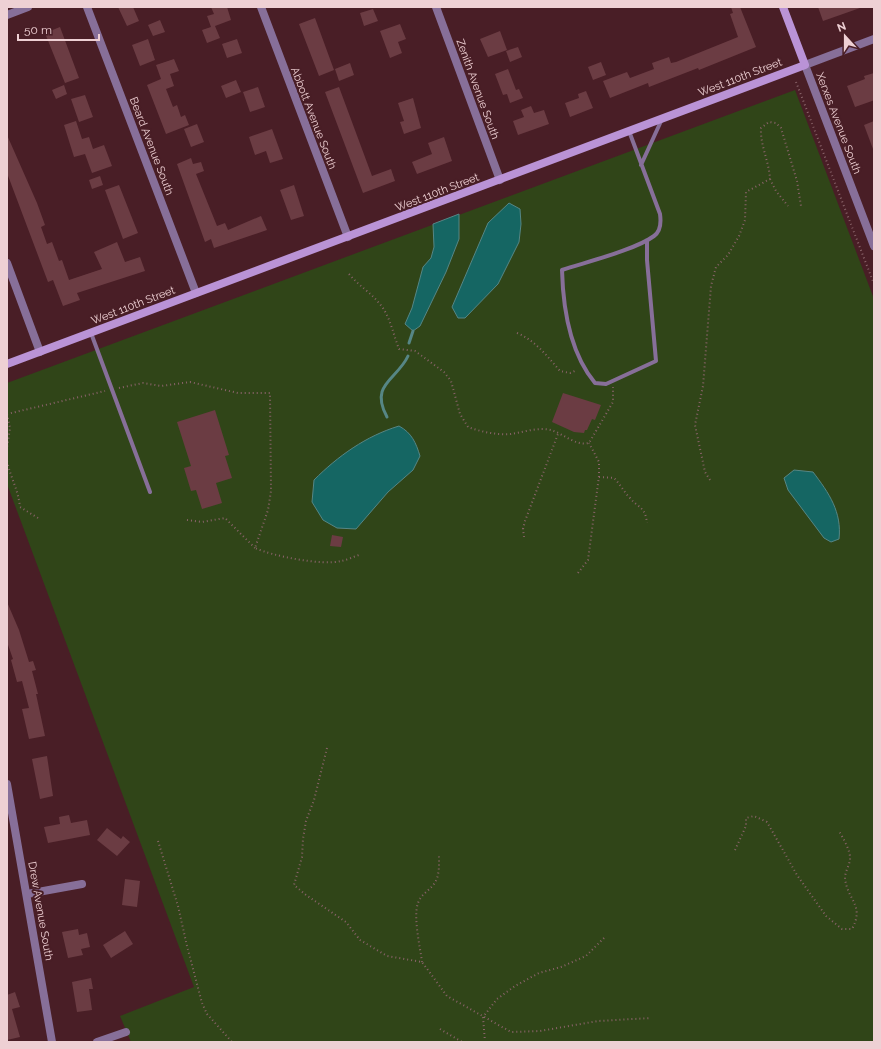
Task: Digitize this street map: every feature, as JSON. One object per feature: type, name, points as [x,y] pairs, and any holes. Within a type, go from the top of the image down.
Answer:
[{"type":"street","points":[[7,15],[28,7]]},
{"type":"street","name":"Beard Avenue South","points":[[87,7],[196,293]]},
{"type":"street","name":"Abbott Avenue South","points":[[261,7],[348,237]]},
{"type":"street","name":"Zenith Avenue South","points":[[436,7],[500,180]]},
{"type":"street","name":"Xerxes Avenue South","points":[[783,7],[874,246]]},
{"type":"street","name":"West 110th Street","points":[[7,364],[874,39]]},
{"type":"street","points":[[7,264],[40,352]]},
{"type":"street","name":"Drew Avenue South","points":[[7,784],[52,1042]]},
{"type":"street","points":[[27,894],[82,884]]},
{"type":"street","points":[[97,1042],[126,1032]]},
{"type":"lane","points":[[641,164],[662,118]]},
{"type":"lane","points":[[629,131],[660,214],[661,224],[655,236],[647,240],[629,248],[562,270],[563,302],[573,339],[585,368],[595,383],[611,382],[656,361],[646,260],[647,240]]},
{"type":"lane","points":[[91,333],[150,492]]},
{"type":"path","points":[[796,82],[874,284]]},
{"type":"path","points":[[788,206],[776,191],[770,179],[769,167],[761,139],[761,128],[769,122],[776,123],[781,128],[797,181],[801,206]]},
{"type":"path","points":[[710,480],[705,472],[695,425],[702,386],[710,286],[716,267],[728,255],[739,236],[745,220],[746,192],[770,179]]},
{"type":"path","points":[[350,274],[360,288],[379,303],[389,321],[399,349],[415,351],[444,372],[451,381],[460,414],[468,427],[498,434],[538,429],[552,430],[583,444],[589,443],[614,402],[614,390],[611,382]]},
{"type":"path","points":[[517,333],[529,338],[538,349],[547,355],[560,371],[570,373],[585,368]]},
{"type":"path","points":[[7,448],[10,428],[7,414],[143,383],[161,386],[190,382],[238,393],[270,393],[271,491],[268,510],[255,548]]},
{"type":"path","points":[[524,537],[523,529],[525,521],[558,434]]},
{"type":"path","points":[[578,573],[588,560],[599,476],[599,462],[589,443]]},
{"type":"path","points":[[7,461],[10,474],[19,493],[20,507],[38,518]]},
{"type":"path","points":[[599,476],[614,478],[630,499],[642,508],[646,514],[647,523]]},
{"type":"path","points":[[187,520],[202,522],[225,518],[255,548],[264,552],[288,558],[323,562],[340,562],[359,555]]},
{"type":"path","points":[[327,748],[314,800],[306,821],[302,857],[294,885],[346,922],[360,940],[387,956],[422,962]]},
{"type":"path","points":[[735,850],[746,826],[746,818],[754,816],[767,822],[797,875],[826,916],[842,929],[852,929],[858,918],[856,906],[847,888],[845,877],[850,859],[839,830]]},
{"type":"path","points":[[158,841],[178,906],[202,1003],[207,1014],[232,1042]]},
{"type":"path","points":[[440,854],[439,872],[435,883],[420,897],[417,905],[418,928],[422,962],[447,996],[511,1032],[540,1031],[598,1021],[651,1018]]},
{"type":"path","points":[[485,1042],[483,1017],[497,999],[515,986],[539,973],[561,967],[586,956],[606,936]]},
{"type":"path","points":[[440,1029],[462,1042]]},
{"type":"green space","points":[[795,90],[874,299],[874,1042],[131,1042],[120,1016],[194,987],[7,484],[7,383]]},
{"type":"water","points":[[509,203],[520,209],[521,224],[519,242],[498,284],[465,318],[458,318],[452,307],[488,223]]},
{"type":"water","points":[[459,214],[459,239],[446,272],[420,326],[413,331],[405,324],[412,308],[423,267],[431,258],[434,247],[433,224]]},
{"type":"water","points":[[399,426],[413,439],[420,456],[413,470],[388,492],[356,529],[337,528],[323,520],[312,502],[314,480],[343,455],[364,441]]},
{"type":"water","points":[[794,470],[813,472],[829,495],[836,511],[839,539],[831,542],[824,538],[788,490],[784,478]]},
{"type":"building","points":[[118,7],[133,7],[139,21],[127,26]]},
{"type":"building","points":[[211,7],[227,7],[231,20],[215,26],[220,38],[207,43],[202,30],[211,27],[207,16],[214,14]]},
{"type":"building","points":[[731,7],[740,7],[756,47],[699,70],[698,68],[649,87],[648,83],[610,98],[603,81],[627,72],[630,78],[654,69],[652,63],[669,57],[671,63],[676,62],[738,37],[730,14],[733,13]]},
{"type":"building","points":[[818,7],[859,7],[860,8],[823,21]]},
{"type":"building","points":[[373,9],[378,21],[364,26],[360,13]]},
{"type":"building","points":[[315,18],[334,70],[319,76],[299,24]]},
{"type":"building","points":[[160,20],[165,32],[153,36],[148,25]]},
{"type":"building","points":[[400,24],[406,39],[398,42],[402,53],[390,58],[380,31]]},
{"type":"building","points":[[60,27],[79,78],[65,83],[45,33]]},
{"type":"building","points":[[500,31],[507,50],[488,57],[480,39]]},
{"type":"building","points":[[148,39],[155,60],[140,66],[132,45]]},
{"type":"building","points":[[237,39],[242,53],[227,58],[222,44]]},
{"type":"building","points":[[518,47],[522,57],[510,62],[506,51]]},
{"type":"building","points":[[174,59],[179,71],[170,74],[174,86],[166,89],[173,107],[177,105],[181,117],[185,115],[189,125],[166,134],[147,85],[161,79],[156,65]]},
{"type":"building","points":[[601,62],[606,75],[593,80],[588,67]]},
{"type":"building","points":[[350,63],[354,75],[339,81],[335,69]]},
{"type":"building","points":[[508,69],[516,90],[519,89],[523,98],[510,103],[507,94],[503,95],[495,74]]},
{"type":"building","points":[[874,73],[874,100],[855,107],[847,86],[865,79],[864,76]]},
{"type":"building","points":[[236,80],[241,92],[226,98],[221,86]]},
{"type":"building","points":[[64,85],[67,94],[56,99],[52,90]]},
{"type":"building","points":[[258,87],[265,107],[250,112],[243,92]]},
{"type":"building","points":[[339,87],[372,176],[391,169],[395,181],[363,193],[325,92]]},
{"type":"building","points":[[586,91],[593,108],[570,117],[565,103],[579,98],[578,94]]},
{"type":"building","points":[[85,95],[93,117],[79,122],[71,99]]},
{"type":"building","points":[[413,98],[421,128],[404,134],[400,122],[404,121],[398,103]]},
{"type":"building","points":[[531,106],[534,113],[544,110],[549,124],[518,135],[513,121],[524,117],[521,110]]},
{"type":"building","points":[[76,121],[82,139],[89,137],[93,149],[104,145],[112,166],[92,173],[85,154],[74,157],[64,125]]},
{"type":"building","points":[[874,121],[874,149],[873,149],[864,125]]},
{"type":"building","points":[[197,124],[204,142],[191,147],[184,129]]},
{"type":"building","points":[[272,129],[283,159],[270,163],[266,151],[255,155],[249,137]]},
{"type":"building","points":[[7,135],[37,203],[45,225],[41,227],[47,244],[52,242],[59,261],[62,260],[69,280],[102,269],[94,252],[117,242],[125,262],[140,257],[145,271],[77,293],[80,300],[63,306],[53,280],[48,282],[7,173]]},
{"type":"building","points":[[444,137],[452,161],[417,174],[412,162],[432,154],[428,143]]},
{"type":"building","points":[[191,158],[193,164],[201,162],[204,171],[196,174],[217,226],[225,223],[228,230],[261,216],[267,230],[214,248],[211,239],[205,242],[177,164]]},
{"type":"building","points":[[100,176],[103,185],[92,189],[89,180]]},
{"type":"building","points":[[119,185],[138,233],[123,239],[105,190]]},
{"type":"building","points":[[294,185],[304,216],[291,220],[280,190]]},
{"type":"building","points":[[563,393],[601,405],[595,420],[592,419],[584,433],[574,432],[552,422]]},
{"type":"building","points":[[215,410],[229,455],[225,456],[232,478],[216,483],[222,503],[202,509],[196,490],[191,491],[184,468],[191,466],[177,422]]},
{"type":"building","points":[[332,535],[343,537],[341,547],[330,546]]},
{"type":"building","points":[[7,602],[19,630],[29,662],[33,661],[36,670],[32,671],[38,694],[36,694],[45,736],[29,739],[22,709],[29,708],[22,681],[17,682],[11,660],[13,659],[7,642]]},
{"type":"building","points":[[47,756],[53,796],[40,799],[32,759]]},
{"type":"building","points":[[69,815],[71,823],[87,820],[90,835],[48,843],[44,827],[60,824],[59,817]]},
{"type":"building","points":[[107,828],[121,839],[123,836],[130,842],[117,856],[97,840]]},
{"type":"building","points":[[125,879],[140,881],[137,907],[122,905]]},
{"type":"building","points":[[78,929],[79,935],[87,933],[90,947],[81,949],[83,955],[68,958],[62,932]]},
{"type":"building","points":[[125,931],[133,944],[111,958],[103,945]]},
{"type":"building","points":[[91,978],[93,989],[89,989],[92,1010],[77,1012],[72,982]]},
{"type":"building","points":[[15,992],[20,1007],[12,1009],[20,1037],[7,1040],[7,995]]},
{"type":"waterway","points":[[409,343],[413,331]]},
{"type":"waterway","points":[[387,417],[382,406],[381,397],[383,390],[408,356]]}]
